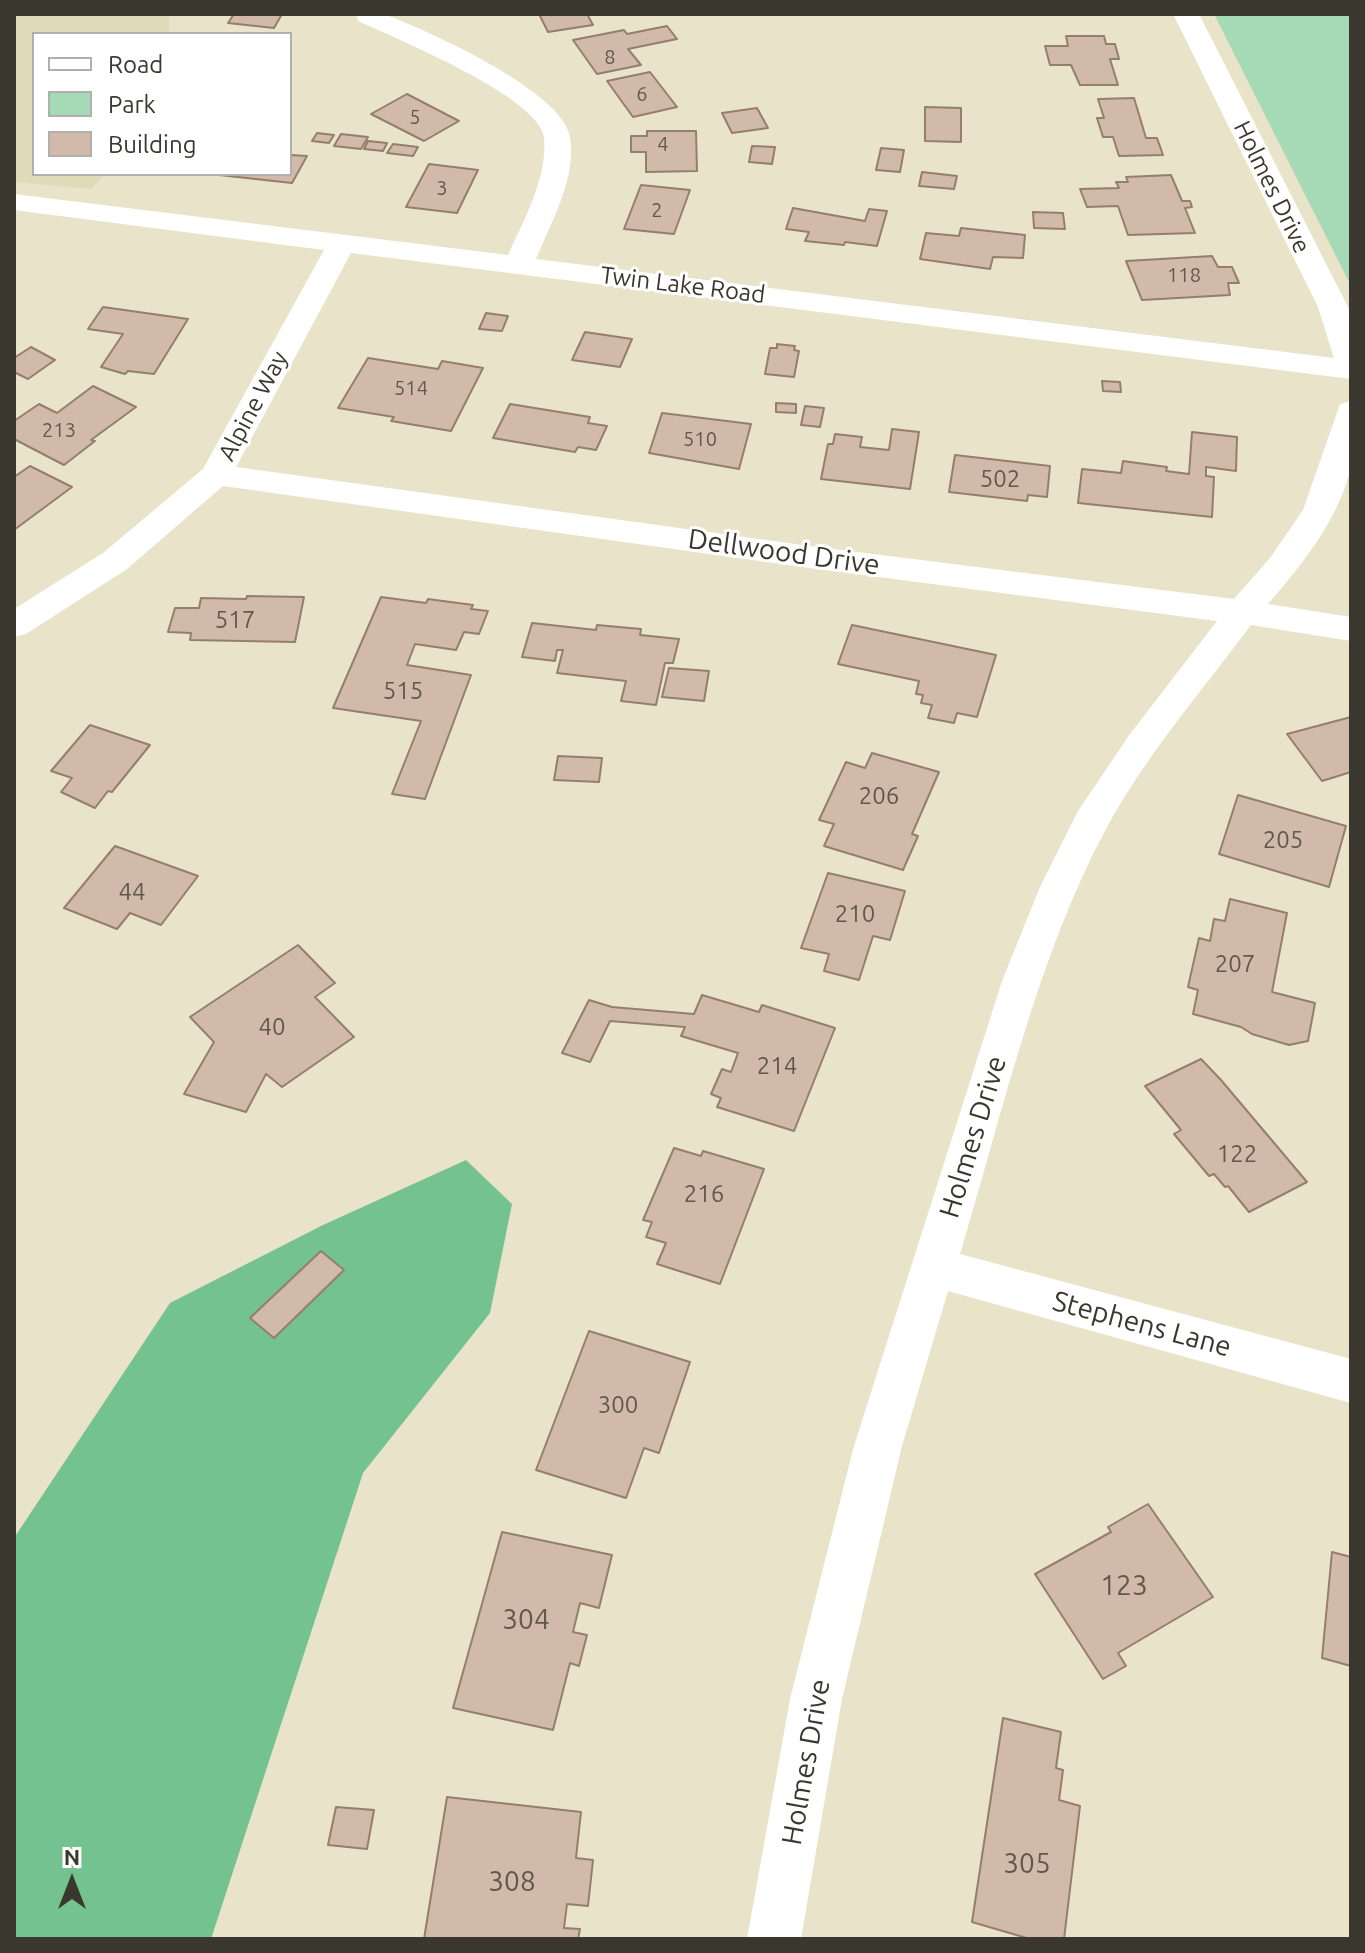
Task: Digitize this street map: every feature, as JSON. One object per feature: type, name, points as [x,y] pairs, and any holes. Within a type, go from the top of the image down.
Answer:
[{"type":"street","name":"Holmes Drive","points":[[1186,14],[1333,307],[1351,364]]},
{"type":"street","points":[[367,16],[518,90],[547,112],[557,132],[552,180],[519,264]]},
{"type":"street","name":"Twin Lake Road","points":[[14,202],[1351,370]]},
{"type":"street","name":"Alpine Way","points":[[14,625],[115,561],[216,475],[264,381],[343,242]]},
{"type":"street","name":"Holmes Drive","points":[[774,1939],[816,1699],[878,1446],[1022,981],[1059,887],[1091,821],[1143,743],[1242,612],[1282,566],[1319,511],[1343,446],[1351,411]]},
{"type":"street","name":"Dellwood Drive","points":[[216,475],[1351,629]]},
{"type":"street","name":"Stephens Lane","points":[[933,1267],[1351,1381]]},
{"type":"shaded area","points":[[14,14],[169,14],[169,32],[32,32],[32,176],[103,176],[91,189],[14,182]]},
{"type":"green space","points":[[1214,14],[1351,14],[1351,286]]},
{"type":"green space","points":[[466,1160],[512,1204],[490,1313],[363,1473],[211,1939],[14,1939],[14,1538],[170,1303],[323,1225]]},
{"type":"building","points":[[234,14],[282,14],[274,28],[228,23]]},
{"type":"building","points":[[539,14],[587,14],[593,25],[548,32]]},
{"type":"building","points":[[667,26],[677,39],[628,49],[641,65],[597,74],[573,40],[624,30],[627,34]]},
{"type":"building","points":[[1066,36],[1104,36],[1106,44],[1115,44],[1119,59],[1110,59],[1118,85],[1080,85],[1071,65],[1050,65],[1045,46],[1068,46]]},
{"type":"building","points":[[650,72],[677,107],[633,117],[607,81]]},
{"type":"building","points":[[407,94],[459,121],[424,141],[371,114]]},
{"type":"building","points":[[1134,98],[1146,138],[1157,138],[1163,155],[1119,156],[1113,137],[1103,137],[1097,118],[1104,118],[1098,99]]},
{"type":"building","points":[[925,107],[961,108],[961,142],[925,141]]},
{"type":"building","points":[[757,108],[768,128],[732,133],[722,113]]},
{"type":"building","points":[[647,131],[696,131],[697,171],[646,172],[646,152],[631,152],[631,136],[647,136]]},
{"type":"building","points":[[317,133],[334,135],[329,143],[312,141]]},
{"type":"building","points":[[341,134],[368,137],[361,149],[334,146]]},
{"type":"building","points":[[368,141],[387,143],[383,151],[364,149]]},
{"type":"building","points":[[393,144],[418,147],[413,156],[387,153]]},
{"type":"building","points":[[752,146],[775,147],[772,164],[749,162]]},
{"type":"building","points":[[881,148],[904,150],[900,172],[876,170]]},
{"type":"building","points":[[292,155],[307,156],[292,183],[228,176],[292,176]]},
{"type":"building","points":[[429,164],[478,170],[457,213],[406,207]]},
{"type":"building","points":[[922,172],[957,176],[954,189],[919,186]]},
{"type":"building","points":[[1171,175],[1182,201],[1190,201],[1192,207],[1185,208],[1195,233],[1128,235],[1118,206],[1087,207],[1080,189],[1119,188],[1116,182],[1128,182],[1126,177]]},
{"type":"building","points":[[641,185],[690,190],[674,234],[624,229]]},
{"type":"building","points":[[793,208],[865,221],[869,209],[887,211],[877,246],[845,242],[844,245],[805,241],[809,232],[786,229]]},
{"type":"building","points":[[1033,212],[1063,213],[1065,229],[1034,228]]},
{"type":"building","points":[[961,228],[1025,235],[1023,258],[993,257],[990,269],[920,259],[926,233],[959,236]]},
{"type":"building","points":[[1212,256],[1218,267],[1232,267],[1239,283],[1228,283],[1230,295],[1142,300],[1126,261]]},
{"type":"building","points":[[103,307],[188,319],[154,374],[128,371],[125,374],[101,367],[123,334],[88,329]]},
{"type":"building","points":[[486,313],[508,316],[502,331],[479,329]]},
{"type":"building","points":[[585,332],[632,339],[620,367],[572,360]]},
{"type":"building","points":[[777,344],[795,346],[794,350],[799,351],[794,377],[765,374],[770,348],[777,348]]},
{"type":"building","points":[[31,347],[55,360],[28,379],[14,372],[14,358]]},
{"type":"building","points":[[368,358],[438,369],[442,361],[483,368],[451,431],[338,408]]},
{"type":"building","points":[[1102,381],[1120,382],[1121,392],[1103,391]]},
{"type":"building","points":[[93,386],[136,407],[91,440],[95,441],[64,465],[14,439],[14,421],[39,404],[57,413]]},
{"type":"building","points":[[776,403],[796,404],[796,413],[776,412]]},
{"type":"building","points":[[510,404],[590,417],[588,423],[607,426],[596,450],[578,447],[575,452],[493,438]]},
{"type":"building","points":[[805,406],[824,408],[820,427],[801,425]]},
{"type":"building","points":[[662,413],[751,424],[739,469],[649,453]]},
{"type":"building","points":[[892,429],[919,432],[910,489],[821,479],[828,444],[833,444],[835,434],[862,437],[860,447],[889,450]]},
{"type":"building","points":[[1192,432],[1237,437],[1236,471],[1206,467],[1206,476],[1214,477],[1212,517],[1078,503],[1082,469],[1121,473],[1123,461],[1167,467],[1166,471],[1189,474]]},
{"type":"building","points":[[955,455],[1050,466],[1047,497],[1028,495],[1027,501],[949,492]]},
{"type":"building","points":[[30,466],[72,487],[14,530],[14,477]]},
{"type":"building","points":[[247,596],[304,597],[295,642],[190,640],[191,633],[168,632],[175,608],[199,608],[201,598],[246,599]]},
{"type":"building","points":[[381,597],[426,603],[428,599],[473,605],[471,609],[488,611],[479,634],[464,632],[456,650],[415,644],[407,665],[471,675],[425,799],[392,794],[421,721],[333,708]]},
{"type":"building","points":[[532,623],[596,630],[597,625],[641,629],[640,635],[679,639],[673,663],[665,663],[656,705],[621,701],[626,681],[557,673],[563,650],[557,650],[555,661],[522,657]]},
{"type":"building","points":[[852,625],[996,655],[977,717],[957,713],[954,723],[928,718],[932,705],[921,703],[923,695],[916,694],[919,681],[838,664]]},
{"type":"building","points":[[669,668],[709,671],[704,701],[662,697]]},
{"type":"building","points":[[1351,717],[1351,772],[1322,781],[1287,734]]},
{"type":"building","points":[[90,725],[150,745],[95,808],[61,792],[72,778],[51,771]]},
{"type":"building","points":[[872,753],[939,772],[912,834],[918,836],[903,870],[824,846],[834,824],[819,820],[846,762],[865,768]]},
{"type":"building","points":[[558,756],[602,758],[599,782],[554,780]]},
{"type":"building","points":[[1238,795],[1346,826],[1329,887],[1219,854]]},
{"type":"building","points":[[115,846],[198,876],[161,925],[130,913],[117,929],[64,908]]},
{"type":"building","points":[[828,873],[905,891],[890,940],[873,936],[859,980],[824,971],[829,954],[801,948]]},
{"type":"building","points":[[1230,899],[1287,913],[1272,992],[1315,1003],[1308,1041],[1289,1045],[1193,1014],[1198,990],[1188,987],[1199,938],[1210,941],[1214,919],[1225,921]]},
{"type":"building","points":[[298,945],[335,983],[315,997],[354,1037],[282,1087],[266,1074],[246,1112],[184,1094],[214,1042],[190,1017]]},
{"type":"building","points":[[702,995],[759,1012],[762,1005],[835,1028],[794,1131],[717,1107],[721,1098],[711,1094],[722,1069],[731,1072],[738,1053],[681,1036],[685,1027],[610,1021],[590,1062],[562,1053],[589,1000],[612,1007],[694,1014]]},
{"type":"building","points":[[1201,1059],[1307,1182],[1249,1212],[1228,1186],[1225,1187],[1214,1174],[1209,1176],[1174,1134],[1181,1130],[1145,1086]]},
{"type":"building","points":[[674,1148],[701,1156],[703,1151],[764,1169],[720,1284],[657,1264],[666,1243],[646,1237],[652,1222],[643,1220]]},
{"type":"building","points":[[321,1251],[344,1270],[274,1338],[250,1318]]},
{"type":"building","points":[[589,1331],[690,1362],[659,1453],[644,1448],[626,1498],[536,1470]]},
{"type":"building","points":[[1148,1504],[1213,1597],[1118,1653],[1126,1666],[1103,1679],[1035,1574],[1111,1532],[1108,1527]]},
{"type":"building","points":[[502,1532],[612,1555],[599,1608],[580,1603],[573,1632],[587,1635],[579,1666],[570,1663],[553,1730],[453,1708]]},
{"type":"building","points":[[1332,1552],[1351,1557],[1351,1666],[1322,1658]]},
{"type":"building","points":[[1003,1718],[1061,1732],[1056,1768],[1063,1770],[1059,1800],[1080,1806],[1064,1939],[1030,1939],[972,1922]]},
{"type":"building","points":[[447,1797],[581,1812],[576,1858],[593,1860],[588,1906],[567,1904],[564,1928],[580,1929],[578,1939],[424,1939]]},
{"type":"building","points":[[336,1807],[374,1810],[367,1849],[328,1845]]}]
